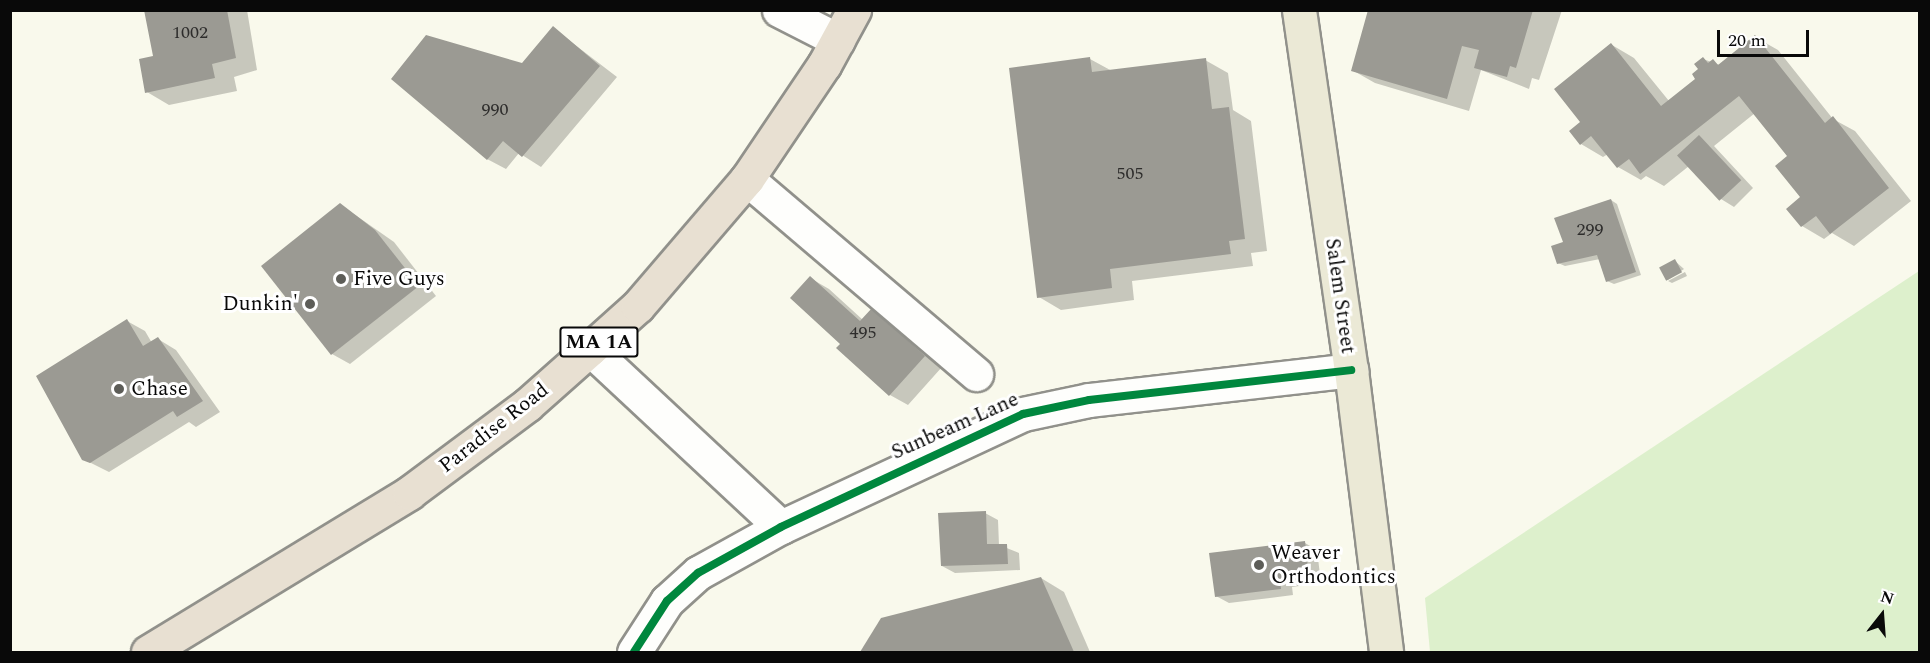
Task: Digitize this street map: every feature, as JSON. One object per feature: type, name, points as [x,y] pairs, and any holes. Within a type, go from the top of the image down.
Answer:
[{"type":"highway","name":"Paradise Road","points":[[148,652],[409,493],[518,412],[590,349],[681,259],[747,179],[838,40],[854,10]]},
{"type":"main road","name":"Salem Street","points":[[1299,10],[1352,370],[1386,652]]},
{"type":"street","points":[[779,10],[838,40]]},
{"type":"street","points":[[747,179],[976,374]]},
{"type":"street","points":[[590,349],[781,527]]},
{"type":"street","name":"Sunbeam Lane","points":[[634,652],[667,601],[698,573],[781,527],[1023,414],[1089,400],[1352,370]]},
{"type":"green space","points":[[1919,271],[1919,652],[1430,652],[1425,598]]},
{"type":"building","points":[[144,10],[227,10],[236,58],[212,64],[215,78],[145,93],[139,59],[153,56]]},
{"type":"building","points":[[1368,10],[1533,10],[1516,68],[1510,66],[1507,77],[1474,68],[1479,50],[1462,46],[1447,99],[1351,71]]},
{"type":"building","points":[[553,26],[600,66],[522,157],[503,141],[487,160],[391,79],[426,35],[522,63]]},
{"type":"building","points":[[1755,35],[1825,123],[1833,116],[1889,188],[1830,234],[1816,216],[1801,227],[1786,209],[1800,197],[1775,166],[1787,156],[1739,96],[1640,174],[1629,159],[1617,168],[1591,136],[1580,145],[1569,131],[1580,122],[1554,89],[1611,43],[1661,106],[1695,79],[1692,74],[1698,69],[1694,64],[1703,57],[1708,63],[1713,59],[1718,65]]},
{"type":"building","points":[[1090,57],[1092,72],[1206,58],[1212,109],[1229,107],[1245,239],[1229,241],[1231,254],[1110,269],[1112,288],[1037,298],[1009,68]]},
{"type":"building","points":[[1699,135],[1741,180],[1719,201],[1677,155]]},
{"type":"building","points":[[1611,199],[1636,272],[1606,282],[1597,255],[1557,264],[1551,246],[1563,242],[1554,218]]},
{"type":"building","points":[[340,203],[375,230],[419,286],[331,355],[261,266]]},
{"type":"building","points":[[1675,259],[1682,272],[1666,281],[1659,267]]},
{"type":"building","points":[[810,276],[860,321],[872,308],[925,356],[889,396],[836,348],[840,344],[790,298]]},
{"type":"building","name":"Chase","points":[[127,319],[143,346],[158,337],[203,401],[177,417],[173,411],[90,463],[82,460],[36,376]]},
{"type":"building","points":[[986,511],[987,544],[1007,544],[1008,564],[941,566],[938,513]]},
{"type":"building","name":"Weaver Orthodontics","points":[[1305,541],[1309,576],[1280,580],[1281,589],[1215,597],[1209,553]]},
{"type":"building","points":[[1041,577],[1074,652],[860,652],[881,618]]},
{"type":"cycle path","points":[[634,652],[667,601],[698,573],[781,527],[1023,414],[1089,400],[1351,370]]},
{"type":"place","name":"Five Guys","points":[[341,279]]},
{"type":"place","name":"Dunkin'","points":[[310,304]]},
{"type":"place","name":"Chase","points":[[119,389]]},
{"type":"place","name":"Weaver Orthodontics","points":[[1259,565]]}]
